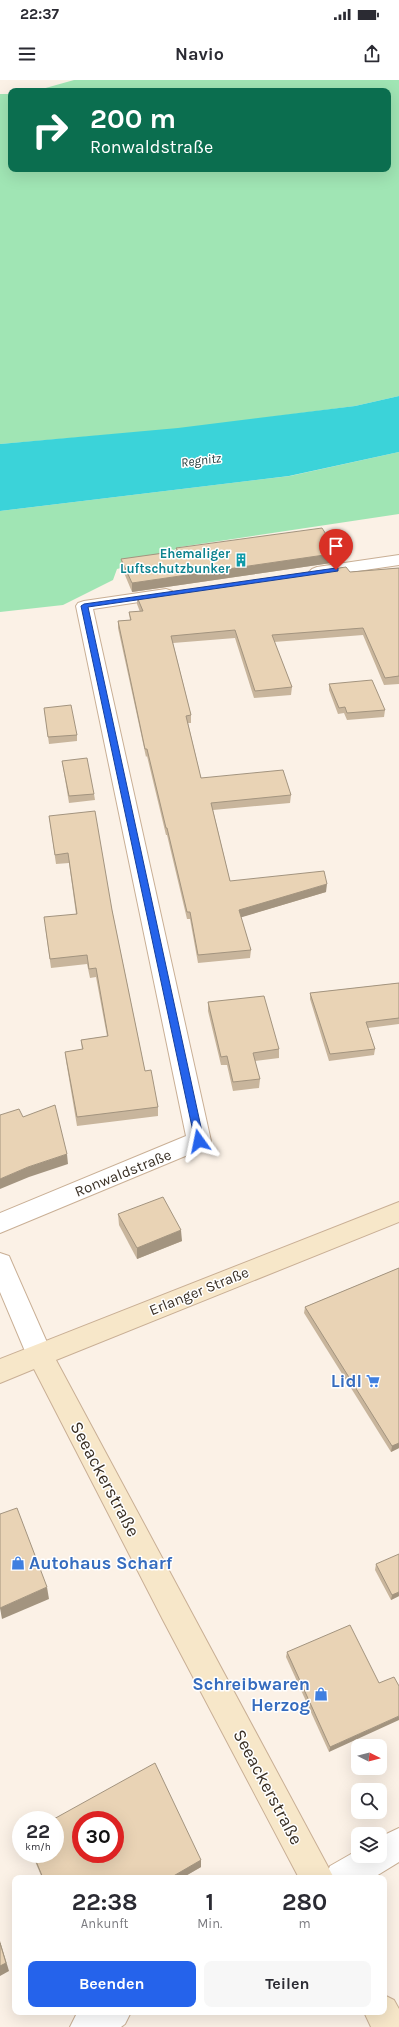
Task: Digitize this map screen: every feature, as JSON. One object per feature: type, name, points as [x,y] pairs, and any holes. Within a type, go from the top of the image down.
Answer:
[{"type":"main road","name":"Erlanger Straße","points":[[0,1372],[399,1212]]},
{"type":"main road","name":"Seeackerstraße","points":[[40,1356],[315,1875]]},
{"type":"main road","points":[[383,2015],[389,2027]]},
{"type":"street","points":[[304,574],[399,560]]},
{"type":"street","name":"Ronwaldstraße","points":[[0,1223],[199,1141],[84,606],[178,592]]},
{"type":"street","points":[[0,1263],[40,1356]]},
{"type":"street","points":[[387,1851],[399,1844]]},
{"type":"street","points":[[347,1875],[367,1863]]},
{"type":"street","points":[[88,2027],[108,2015]]},
{"type":"green space","points":[[74,80],[399,80],[399,396],[355,406],[179,429],[0,444],[0,94],[8,94],[8,172],[391,172],[391,88],[46,88]]},
{"type":"green space","points":[[399,452],[399,514],[180,547],[156,559],[117,569],[113,580],[63,605],[0,612],[0,511],[290,476]]},
{"type":"water","name":"Regnitz","points":[[399,396],[399,452],[289,476],[0,511],[0,444],[178,428],[355,406]]},
{"type":"building","points":[[322,528],[338,553],[132,583],[121,559],[178,551],[176,548]]},
{"type":"building","points":[[346,567],[350,572],[399,568],[399,676],[385,678],[363,628],[272,635],[292,687],[255,691],[235,630],[171,636],[191,715],[186,716],[201,778],[283,770],[291,795],[211,803],[230,881],[324,871],[327,884],[239,910],[251,950],[198,955],[190,912],[187,912],[147,749],[145,749],[118,621],[131,620],[129,612],[143,611],[137,597]]},
{"type":"building","points":[[372,680],[385,710],[347,713],[345,707],[339,708],[329,684]]},
{"type":"building","points":[[71,705],[77,735],[48,737],[44,708]]},
{"type":"building","points":[[87,758],[94,794],[69,796],[62,761]]},
{"type":"building","points":[[95,811],[112,910],[145,1071],[151,1070],[158,1107],[77,1117],[65,1052],[83,1049],[81,1040],[108,1036],[96,968],[89,969],[87,955],[50,959],[44,917],[77,914],[68,853],[55,855],[49,816]]},
{"type":"building","points":[[399,983],[399,1018],[366,1022],[375,1049],[330,1054],[310,993]]},
{"type":"building","points":[[264,996],[279,1049],[253,1053],[260,1079],[233,1082],[227,1056],[221,1057],[208,1002]]},
{"type":"building","points":[[55,1105],[67,1154],[28,1167],[0,1179],[0,1115],[19,1109],[23,1117]]},
{"type":"building","points":[[163,1197],[181,1230],[137,1248],[118,1214]]},
{"type":"building","name":"Lidl","points":[[399,1268],[399,1443],[392,1446],[305,1307]]},
{"type":"building","name":"Autohaus Scharf","points":[[17,1508],[47,1587],[0,1608],[0,1514]]},
{"type":"building","points":[[399,1554],[399,1592],[392,1595],[376,1564]]},
{"type":"building","points":[[350,1625],[379,1683],[394,1677],[399,1686],[399,1716],[330,1747],[287,1652]]},
{"type":"building","points":[[155,1763],[201,1860],[175,1875],[42,1875],[37,1863],[64,1863],[64,1813]]},
{"type":"building","points":[[0,1943],[6,1963],[0,1966]]},
{"type":"place","name":"Ehemaliger Luftschutzbunker","points":[[241,560]]},
{"type":"place","name":"Lidl","points":[[373,1381]]},
{"type":"place","name":"Autohaus Scharf","points":[[18,1563]]},
{"type":"place","name":"Schreibwaren Herzog","points":[[321,1694]]},
{"type":"route","points":[[199,1141],[84,606],[336,570]]}]
